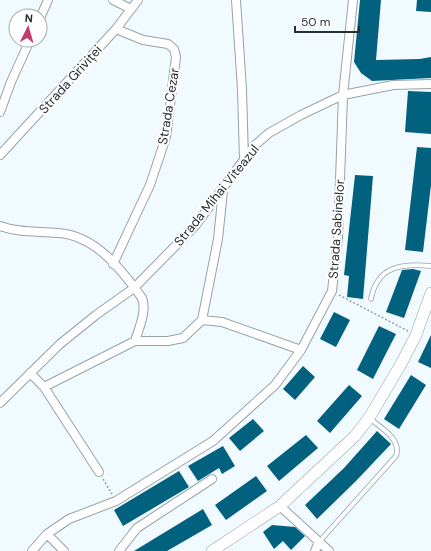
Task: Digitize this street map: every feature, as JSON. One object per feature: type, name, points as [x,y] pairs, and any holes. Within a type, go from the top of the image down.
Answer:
[{"type":"street","points":[[113,0],[131,9]]},
{"type":"street","name":"Strada Griviței","points":[[0,155],[116,29],[138,0]]},
{"type":"street","points":[[236,0],[242,89],[244,160]]},
{"type":"street","name":"Strada Sabinelor","points":[[32,551],[47,534],[69,519],[116,501],[213,442],[275,386],[301,350],[332,291],[338,237],[343,95],[353,0]]},
{"type":"street","name":"Strada Cezar","points":[[113,264],[150,185],[166,137],[176,57],[174,49],[168,44],[143,40],[116,29]]},
{"type":"street","points":[[0,112],[11,82],[26,48]]},
{"type":"street","name":"Strada Mihai Viteazul","points":[[0,403],[60,344],[96,315],[134,288],[195,226],[254,146],[269,133],[301,115],[343,95],[393,85],[431,84]]},
{"type":"street","points":[[44,387],[135,341],[168,341],[183,338],[202,320],[218,239],[223,190]]},
{"type":"street","points":[[0,226],[25,232],[73,235],[91,243],[113,264],[142,298],[144,303],[135,341]]},
{"type":"street","points":[[212,551],[280,506],[355,436],[369,418],[402,364],[416,335],[431,293]]},
{"type":"street","points":[[202,320],[222,322],[301,350]]},
{"type":"street","points":[[30,373],[44,387],[99,472]]},
{"type":"street","points":[[119,551],[137,528],[212,479]]},
{"type":"street","points":[[280,506],[330,551]]},
{"type":"street","points":[[47,534],[64,551]]},
{"type":"street","points":[[314,551],[319,542]]},
{"type":"lane","points":[[371,299],[377,281],[390,269],[403,265],[431,266]]},
{"type":"lane","points":[[319,542],[396,456],[398,451],[395,441],[369,418]]},
{"type":"path","points":[[332,291],[416,335]]},
{"type":"path","points":[[99,472],[116,501]]},
{"type":"building","points":[[360,0],[381,0],[376,60],[420,59],[431,57],[431,78],[372,81],[361,73],[354,62]]},
{"type":"building","points":[[417,0],[431,0],[431,12],[416,11]]},
{"type":"building","points":[[408,91],[431,92],[431,134],[405,132]]},
{"type":"building","points":[[417,147],[431,148],[431,185],[423,252],[405,250]]},
{"type":"building","points":[[355,175],[373,176],[363,299],[347,297],[349,276],[344,275]]},
{"type":"building","points":[[413,269],[421,271],[404,318],[386,312],[402,270]]},
{"type":"building","points":[[334,312],[350,320],[336,347],[320,339]]},
{"type":"building","points":[[379,326],[396,334],[373,379],[357,370]]},
{"type":"building","points":[[431,335],[431,368],[418,362]]},
{"type":"building","points":[[303,366],[315,377],[295,400],[283,389]]},
{"type":"building","points":[[411,375],[426,385],[399,429],[384,419]]},
{"type":"building","points":[[349,385],[362,396],[330,433],[317,421]]},
{"type":"building","points":[[253,419],[264,431],[240,451],[229,438]]},
{"type":"building","points":[[377,431],[391,444],[317,519],[305,505],[344,468]]},
{"type":"building","points":[[306,435],[318,448],[279,481],[267,466]]},
{"type":"building","points":[[223,446],[235,466],[222,474],[219,468],[198,481],[188,466]]},
{"type":"building","points":[[179,471],[189,487],[123,526],[114,510]]},
{"type":"building","points":[[256,476],[267,491],[226,520],[215,505]]},
{"type":"building","points":[[203,509],[212,525],[167,551],[134,551]]},
{"type":"building","points":[[272,525],[295,527],[305,536],[291,550],[283,541],[274,549],[263,532]]}]
